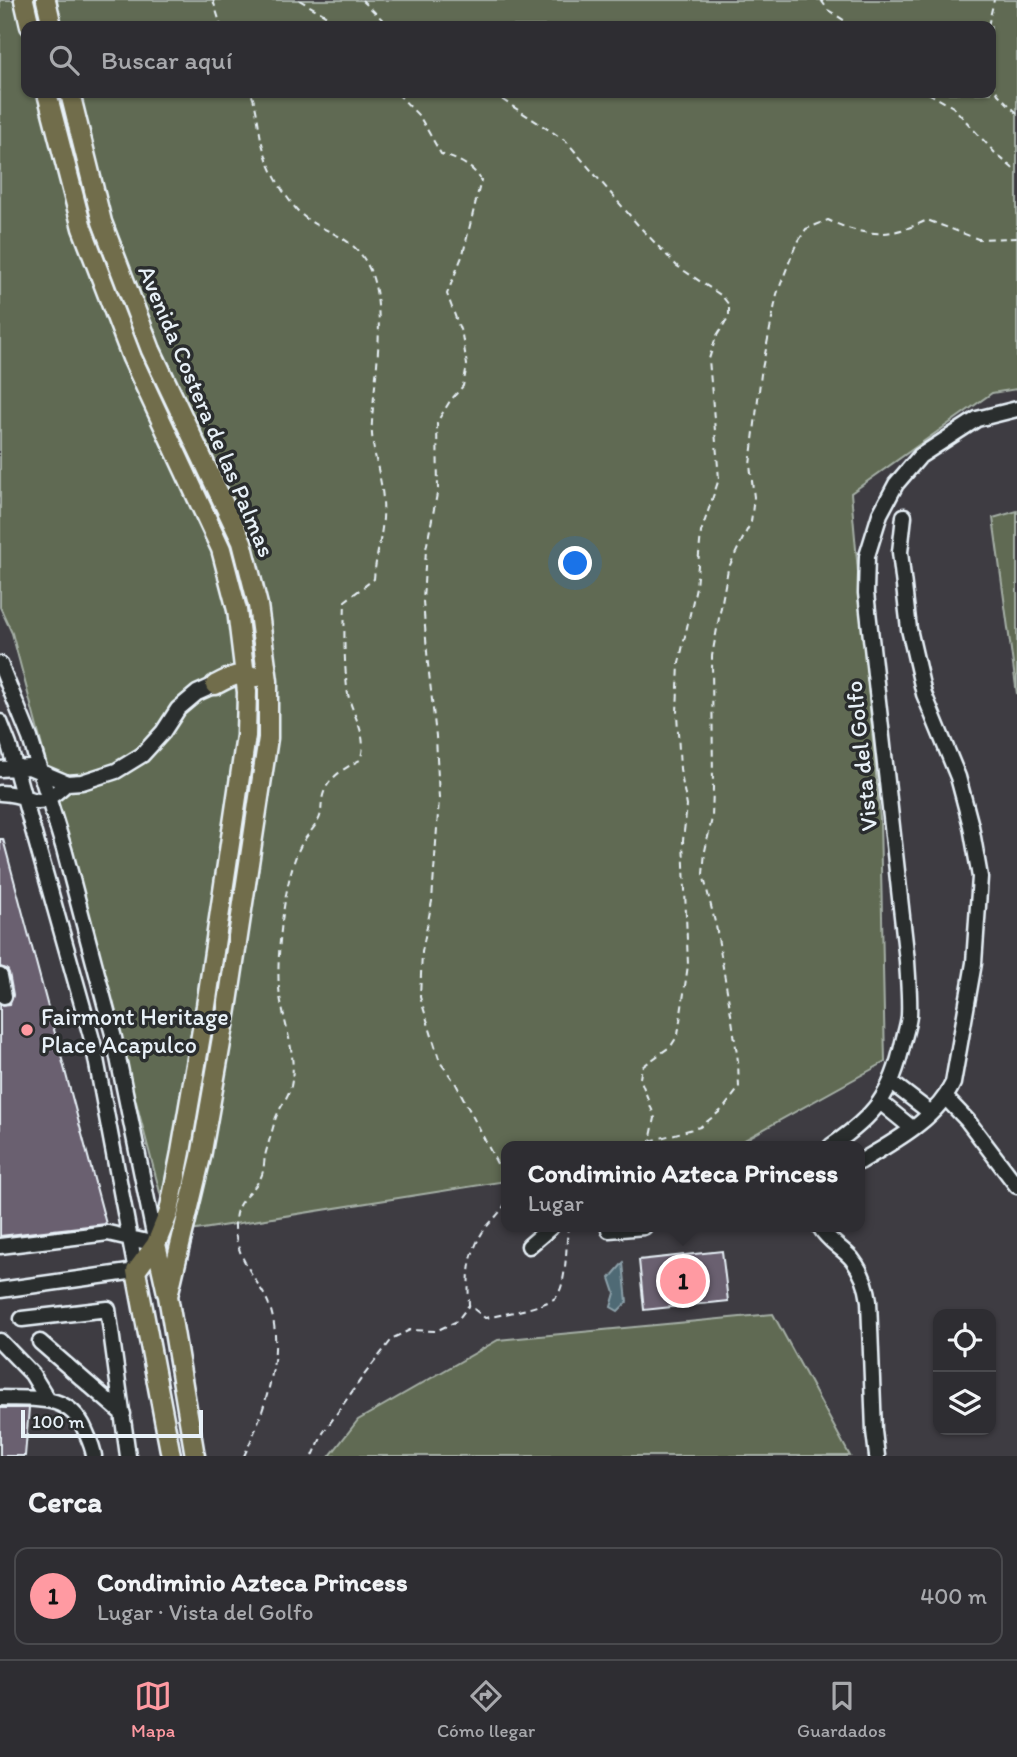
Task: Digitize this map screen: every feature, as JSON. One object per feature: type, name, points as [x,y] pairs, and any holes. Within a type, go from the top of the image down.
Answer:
[{"type":"main road","points":[[24,0],[29,21]]},
{"type":"main road","points":[[47,0],[51,21]]},
{"type":"main road","name":"Avenida Costera de las Palmas","points":[[48,98],[86,241],[132,358],[221,549],[237,610],[247,692],[246,736],[206,1006],[169,1212],[156,1244],[136,1271]]},
{"type":"main road","name":"Avenida Costera de las Palmas","points":[[70,98],[102,222],[151,350],[242,542],[258,606],[268,681],[268,738],[227,1009],[201,1157],[168,1296],[195,1456]]},
{"type":"main road","points":[[215,685],[233,675],[245,673],[268,681]]},
{"type":"main road","points":[[215,685],[247,692],[268,681]]},
{"type":"main road","points":[[156,1244],[168,1296]]},
{"type":"main road","points":[[136,1271],[171,1456]]},
{"type":"main road","points":[[167,1427],[190,1423]]},
{"type":"street","name":"Vista del Golfo","points":[[838,1141],[853,1131],[880,1102],[892,1083],[909,1018],[907,961],[866,593],[867,556],[885,504],[896,484],[920,456],[977,418],[1017,409]]},
{"type":"street","points":[[865,1159],[931,1113],[946,1098],[953,1083],[974,963],[981,877],[958,777],[925,694],[909,629],[900,552],[904,516]]},
{"type":"street","points":[[0,664],[30,738],[49,800],[114,1038],[156,1244],[108,1233],[0,1246]]},
{"type":"street","points":[[7,768],[39,769],[67,783],[82,782],[116,771],[142,755],[163,732],[178,709],[197,693],[215,685]]},
{"type":"street","points":[[0,722],[7,768],[23,797],[93,1044],[136,1271],[0,1290]]},
{"type":"street","points":[[0,793],[14,793],[35,802],[49,800],[67,783]]},
{"type":"street","points":[[0,976],[4,996]]},
{"type":"street","points":[[892,1083],[931,1113]]},
{"type":"street","points":[[946,1098],[967,1120],[1017,1186]]},
{"type":"street","points":[[880,1102],[912,1128]]},
{"type":"street","points":[[529,1246],[545,1232]]},
{"type":"street","points":[[823,1232],[851,1258],[866,1282],[877,1456]]},
{"type":"street","points":[[22,1318],[108,1308],[128,1456]]},
{"type":"street","points":[[0,1341],[32,1374],[48,1400]]},
{"type":"street","points":[[40,1342],[123,1414]]},
{"type":"street","points":[[0,1398],[48,1400],[69,1407],[80,1419],[94,1456]]},
{"type":"path","points":[[213,0],[219,21]]},
{"type":"path","points":[[299,0],[336,21]]},
{"type":"path","points":[[362,0],[384,21]]},
{"type":"path","points":[[821,0],[828,10],[845,21]]},
{"type":"path","points":[[989,21],[995,0]]},
{"type":"path","points":[[996,90],[1017,113]]},
{"type":"path","points":[[244,1456],[266,1402],[273,1359],[274,1330],[267,1300],[239,1251],[234,1229],[235,1211],[261,1177],[276,1116],[290,1091],[294,1067],[279,988],[279,952],[285,905],[292,869],[300,846],[321,815],[322,798],[327,783],[360,760],[364,748],[362,732],[353,717],[347,691],[345,601],[374,579],[384,527],[383,497],[371,424],[376,387],[378,299],[368,264],[350,241],[300,213],[278,185],[262,144],[252,98]]},
{"type":"path","points":[[402,98],[420,117],[441,154],[459,160],[475,170],[481,180],[463,254],[447,294],[462,335],[467,365],[463,386],[437,422],[438,489],[426,549],[424,601],[439,799],[432,901],[422,952],[421,997],[440,1062],[456,1084],[501,1171]]},
{"type":"path","points":[[500,98],[566,141],[677,266],[722,296],[729,305],[729,316],[716,337],[709,359],[719,479],[701,532],[695,587],[679,663],[677,713],[680,769],[687,806],[683,840],[688,965],[678,1035],[671,1046],[642,1067],[640,1078],[655,1118],[650,1141],[700,1127],[723,1109],[739,1088],[732,1020],[716,926],[703,874],[712,818],[712,656],[728,569],[751,522],[754,497],[750,465],[761,374],[776,294],[795,247],[806,229],[828,220],[848,229],[875,234],[906,231],[927,220],[978,239],[1017,238]]},
{"type":"path","points":[[937,98],[953,107],[995,153],[1017,172]]},
{"type":"path","points":[[313,1456],[323,1433],[393,1338],[410,1330],[436,1331],[457,1321],[469,1305],[467,1267],[482,1233],[501,1212]]},
{"type":"path","points":[[469,1305],[485,1318],[536,1305],[555,1297],[562,1285],[567,1232]]},
{"type":"green space","points":[[0,0],[1017,0],[1017,389],[992,393],[851,493],[880,819],[885,1062],[743,1141],[501,1141],[501,1182],[171,1234],[12,633],[0,607]]},
{"type":"green space","points":[[1017,511],[1017,694],[993,518]]},
{"type":"green space","points":[[773,1314],[850,1456],[330,1456],[358,1420],[498,1340]]},
{"type":"water","points":[[623,1263],[627,1302],[618,1311],[611,1307],[615,1293],[610,1278]]},
{"type":"building","name":"Fairmont Heritage Place Acapulco","points":[[0,839],[3,839],[106,1224],[0,1236],[0,1005],[10,1004],[13,995],[9,973],[7,969],[0,967]]},
{"type":"building","points":[[722,1251],[728,1301],[644,1310],[639,1260]]},
{"type":"building","points":[[0,1408],[29,1408],[25,1456],[0,1456]]},
{"type":"place","name":"Fairmont Heritage Place Acapulco","points":[[27,1030]]},
{"type":"place","name":"Condiminio Azteca Princess","points":[[683,1281]]}]
